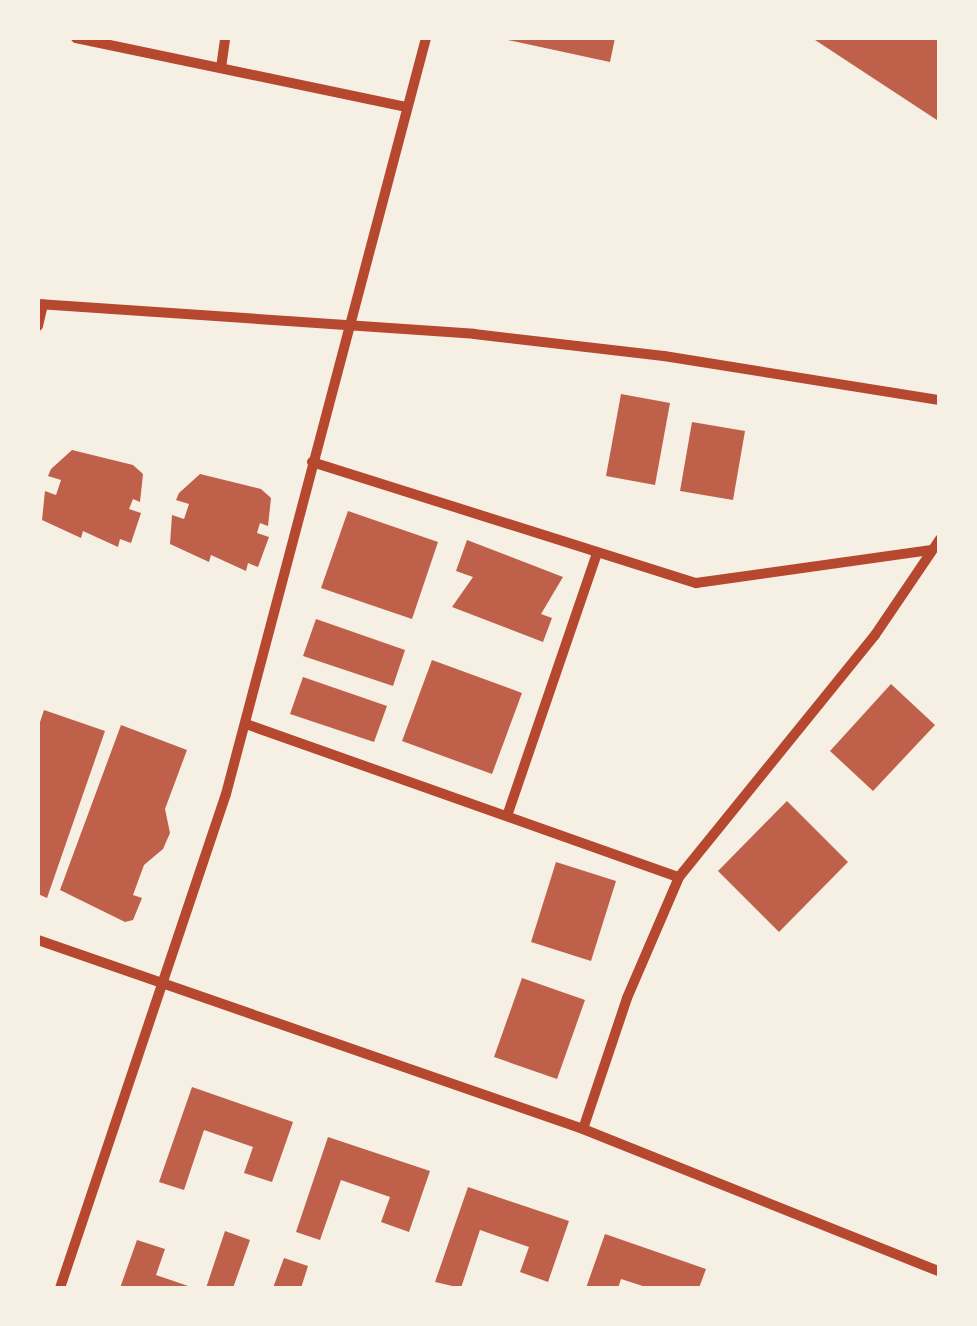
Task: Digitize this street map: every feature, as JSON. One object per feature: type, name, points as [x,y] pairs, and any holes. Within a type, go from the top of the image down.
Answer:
[{"type":"street","points":[[76,38],[407,107]]},
{"type":"street","points":[[221,68],[225,38]]},
{"type":"street","points":[[60,1288],[246,724],[347,326],[426,38]]},
{"type":"street","points":[[38,326],[40,305],[347,326],[664,356],[940,400]]},
{"type":"street","points":[[312,462],[596,556],[696,583],[778,576],[932,550]]},
{"type":"street","points":[[582,1129],[627,998],[679,877],[875,635],[940,539]]},
{"type":"street","points":[[507,816],[596,556]]},
{"type":"street","points":[[246,724],[679,877]]},
{"type":"street","points":[[38,940],[582,1129],[940,1272]]},
{"type":"building","points":[[499,38],[615,38],[610,62]]},
{"type":"building","points":[[812,38],[940,38],[940,122]]},
{"type":"building","points":[[621,394],[670,403],[655,485],[606,476]]},
{"type":"building","points":[[692,422],[745,431],[733,500],[680,491]]},
{"type":"building","points":[[72,450],[133,465],[143,474],[140,502],[133,499],[129,509],[141,513],[131,543],[120,539],[118,547],[83,531],[81,538],[42,520],[45,491],[56,495],[61,480],[48,476],[51,469]]},
{"type":"building","points":[[200,474],[261,489],[271,498],[268,526],[260,523],[257,533],[269,537],[258,567],[248,563],[246,571],[211,555],[209,562],[170,544],[172,515],[184,519],[189,504],[176,500],[179,493]]},
{"type":"building","points":[[348,511],[438,542],[412,619],[321,588]]},
{"type":"building","points":[[467,540],[563,577],[541,614],[552,618],[543,642],[452,607],[473,577],[456,571]]},
{"type":"building","points":[[316,619],[405,650],[393,686],[303,656]]},
{"type":"building","points":[[432,660],[522,693],[492,774],[402,741]]},
{"type":"building","points":[[303,677],[387,706],[374,742],[290,714]]},
{"type":"building","points":[[891,684],[935,725],[873,791],[830,751]]},
{"type":"building","points":[[44,710],[105,731],[47,898],[38,894],[38,728]]},
{"type":"building","points":[[121,725],[187,750],[165,809],[170,833],[163,849],[144,865],[133,895],[142,898],[133,920],[125,922],[60,890]]},
{"type":"building","points":[[787,801],[848,862],[779,932],[718,871]]},
{"type":"building","points":[[556,862],[616,881],[591,961],[531,942]]},
{"type":"building","points":[[522,978],[585,1000],[557,1079],[494,1057]]},
{"type":"building","points":[[192,1087],[293,1122],[272,1182],[244,1173],[253,1147],[204,1130],[184,1190],[159,1182]]},
{"type":"building","points":[[328,1137],[430,1171],[409,1232],[381,1222],[390,1197],[341,1180],[320,1240],[296,1232]]},
{"type":"building","points":[[468,1187],[569,1221],[548,1282],[520,1272],[529,1247],[480,1230],[461,1288],[435,1282]]},
{"type":"building","points":[[225,1231],[250,1240],[233,1288],[206,1288]]},
{"type":"building","points":[[605,1234],[706,1269],[699,1288],[649,1288],[621,1279],[618,1288],[586,1288]]},
{"type":"building","points":[[137,1240],[165,1249],[156,1275],[194,1288],[120,1288]]},
{"type":"building","points":[[284,1258],[308,1266],[301,1288],[273,1288]]}]
